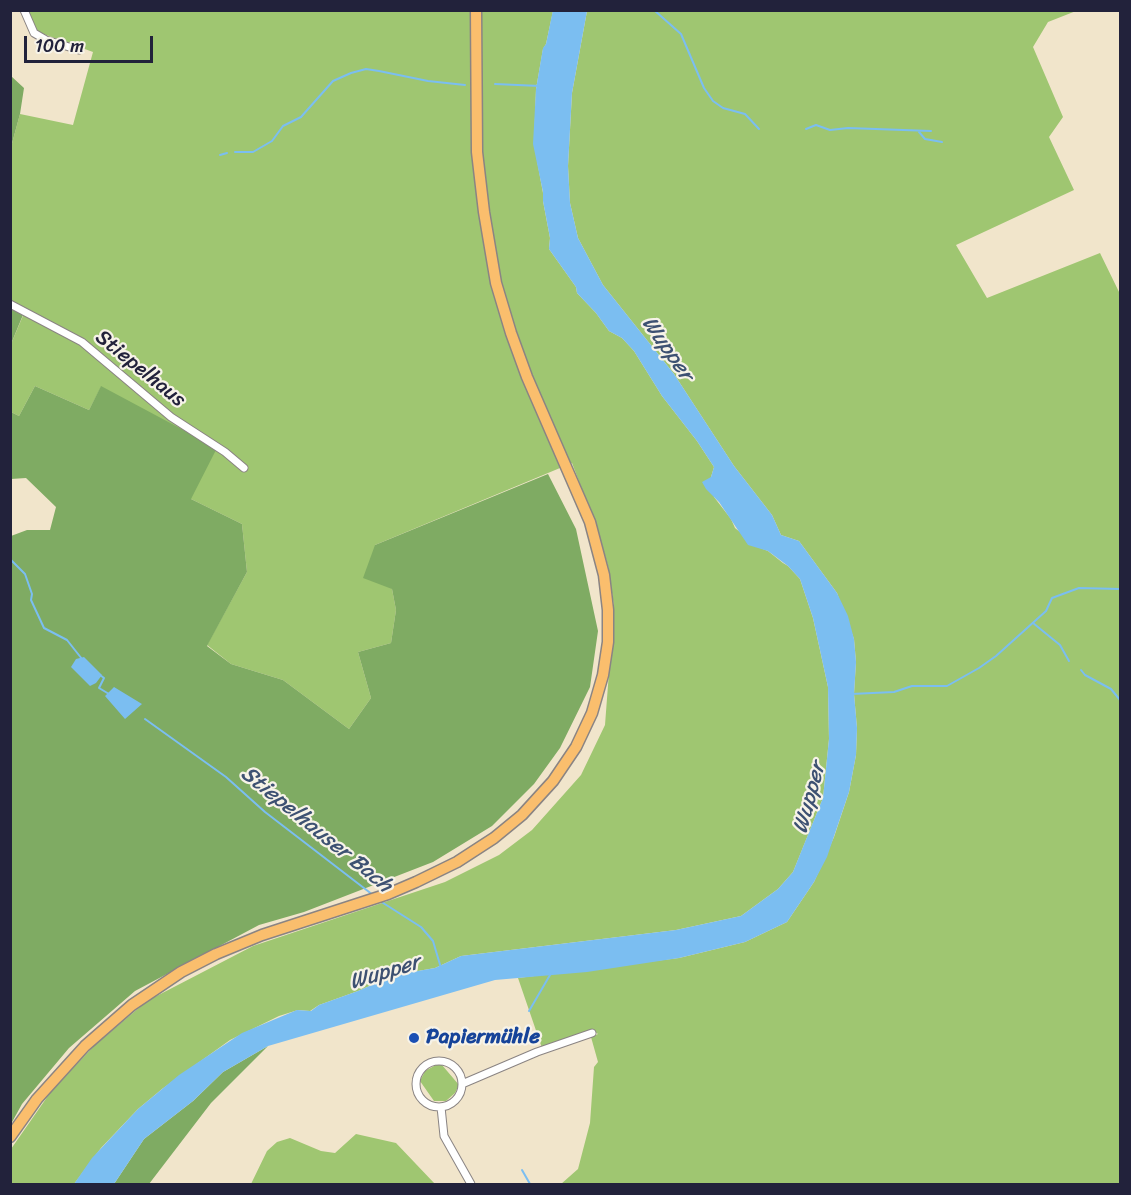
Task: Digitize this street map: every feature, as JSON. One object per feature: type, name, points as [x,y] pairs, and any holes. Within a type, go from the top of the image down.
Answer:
[{"type":"main road","points":[[10,1137],[60,1072],[100,1032],[149,993],[181,972],[216,954],[262,935],[388,894],[435,873],[478,849],[508,827],[535,802],[557,776],[573,753],[592,713],[603,675],[608,625],[604,575],[590,522],[527,377],[510,333],[496,283],[485,221],[477,152],[476,10]]},
{"type":"street","points":[[24,10],[34,33],[46,40],[79,50]]},
{"type":"street","name":"Stiepelhaus","points":[[10,304],[81,342],[171,417],[225,452],[244,468]]},
{"type":"street","points":[[462,1084],[592,1033]]},
{"type":"street","points":[[432,1062],[447,1062],[458,1070],[462,1084],[457,1098],[441,1107],[427,1103],[417,1092],[416,1084],[421,1070],[432,1062]]},
{"type":"street","points":[[441,1107],[444,1136],[471,1185]]},
{"type":"green space","points":[[28,11],[553,11],[536,89],[534,144],[550,238],[549,249],[576,287],[577,293],[609,331],[622,338],[634,351],[662,396],[697,441],[714,467],[711,477],[714,497],[735,528],[758,547],[768,551],[788,566],[800,579],[813,618],[828,687],[829,739],[823,798],[793,872],[778,889],[741,916],[676,930],[461,956],[435,968],[395,975],[319,1005],[310,1011],[298,1010],[279,1016],[230,1040],[162,1089],[138,1109],[101,1148],[74,1184],[11,1184],[11,1149],[50,1093],[95,1045],[147,1001],[253,946],[445,882],[499,855],[532,830],[581,775],[605,725],[614,606],[608,566],[599,534],[572,463],[375,545],[392,589],[396,610],[391,643],[358,652],[371,698],[349,729],[283,680],[231,664],[207,645],[247,572],[242,524],[191,499],[101,387],[89,410],[35,386],[19,416],[11,412],[11,344],[25,311],[11,303],[11,147],[20,114],[73,125],[93,52],[38,32]]},
{"type":"green space","points":[[587,11],[1076,11],[1048,22],[1033,47],[1063,117],[1049,137],[1074,190],[956,245],[987,298],[1100,253],[1120,294],[1120,1184],[561,1184],[578,1169],[590,1123],[594,1067],[598,1062],[591,1037],[598,1034],[592,1030],[542,1048],[518,978],[679,958],[745,942],[787,922],[814,882],[834,837],[849,792],[856,755],[857,728],[854,694],[856,662],[854,639],[837,593],[799,541],[781,535],[772,515],[734,466],[674,374],[603,285],[578,238],[570,203],[568,166],[572,93]]},
{"type":"green space","points":[[11,76],[24,88],[11,147]]},
{"type":"green space","points":[[11,303],[25,310],[11,344]]},
{"type":"green space","points":[[35,386],[89,410],[101,386],[217,448],[191,499],[242,524],[247,572],[207,646],[231,664],[283,680],[349,729],[371,698],[358,652],[391,643],[396,610],[392,589],[363,578],[375,545],[548,474],[576,529],[598,631],[590,687],[560,748],[534,784],[492,826],[433,862],[304,912],[259,925],[135,991],[69,1048],[22,1104],[11,1124],[11,536],[27,530],[50,530],[56,507],[26,478],[11,479],[11,412],[19,416]]},
{"type":"green space","points":[[268,1046],[211,1103],[149,1184],[114,1184],[144,1139],[193,1101],[223,1072]]},
{"type":"green space","points":[[436,1065],[442,1065],[459,1085],[455,1093],[446,1101],[434,1101],[420,1081],[425,1071]]},
{"type":"green space","points":[[356,1134],[396,1143],[435,1184],[251,1184],[267,1151],[277,1142],[290,1138],[321,1151],[335,1153]]},
{"type":"water","points":[[553,10],[587,11],[572,93],[568,166],[570,203],[578,238],[603,285],[674,374],[734,466],[772,515],[781,535],[799,541],[837,593],[848,616],[854,639],[856,662],[854,694],[857,728],[856,755],[849,792],[827,857],[814,882],[787,922],[745,942],[679,958],[587,972],[495,980],[268,1046],[223,1072],[193,1101],[144,1139],[114,1184],[74,1184],[92,1158],[138,1109],[179,1075],[242,1033],[297,1010],[311,1011],[319,1005],[395,975],[435,968],[461,956],[676,930],[741,916],[778,889],[793,872],[823,798],[829,739],[828,687],[813,618],[800,579],[788,566],[768,551],[748,545],[719,502],[702,482],[711,477],[714,467],[697,441],[662,396],[634,351],[622,338],[609,331],[577,293],[576,287],[549,249],[550,238],[543,192],[533,144],[536,89]]},
{"type":"water","points":[[84,657],[102,675],[96,683],[90,686],[71,667],[76,659]]},
{"type":"water","points":[[114,687],[142,704],[125,719],[105,696]]},
{"type":"waterway","points":[[654,10],[681,34],[704,88],[713,101],[723,108],[745,114],[759,129]]},
{"type":"waterway","points":[[235,152],[253,152],[272,141],[283,126],[301,117],[333,81],[351,73],[366,69],[428,81],[465,85]]},
{"type":"waterway","points":[[495,84],[540,86]]},
{"type":"waterway","points":[[806,129],[816,125],[830,130],[848,128],[931,131]]},
{"type":"waterway","points":[[919,132],[925,139],[942,142]]},
{"type":"waterway","points":[[220,155],[227,153]]},
{"type":"waterway","name":"Stiepelhauser Bach","points":[[10,559],[25,574],[32,594],[31,600],[44,628],[67,640],[82,659]]},
{"type":"waterway","points":[[851,694],[894,692],[912,686],[947,686],[996,656],[1046,611],[1052,598],[1079,588],[1120,589]]},
{"type":"waterway","points":[[1033,623],[1060,645],[1069,661]]},
{"type":"waterway","points":[[1081,670],[1085,675],[1111,689],[1120,700]]},
{"type":"waterway","name":"Stiepelhauser Bach","points":[[100,675],[104,678],[99,688],[109,694]]},
{"type":"waterway","name":"Stiepelhauser Bach","points":[[145,719],[226,777],[265,812],[373,895]]},
{"type":"waterway","name":"Stiepelhauser Bach","points":[[380,901],[421,927],[433,941],[441,968]]},
{"type":"waterway","points":[[529,1011],[550,975]]},
{"type":"waterway","points":[[522,1170],[530,1184]]},
{"type":"place","name":"Papiermühle","points":[[414,1038]]},
{"type":"water label","name":"Wupper","points":[[667,349]]},
{"type":"water label","name":"Wupper","points":[[810,798]]},
{"type":"water label","name":"Wupper","points":[[385,973]]}]
